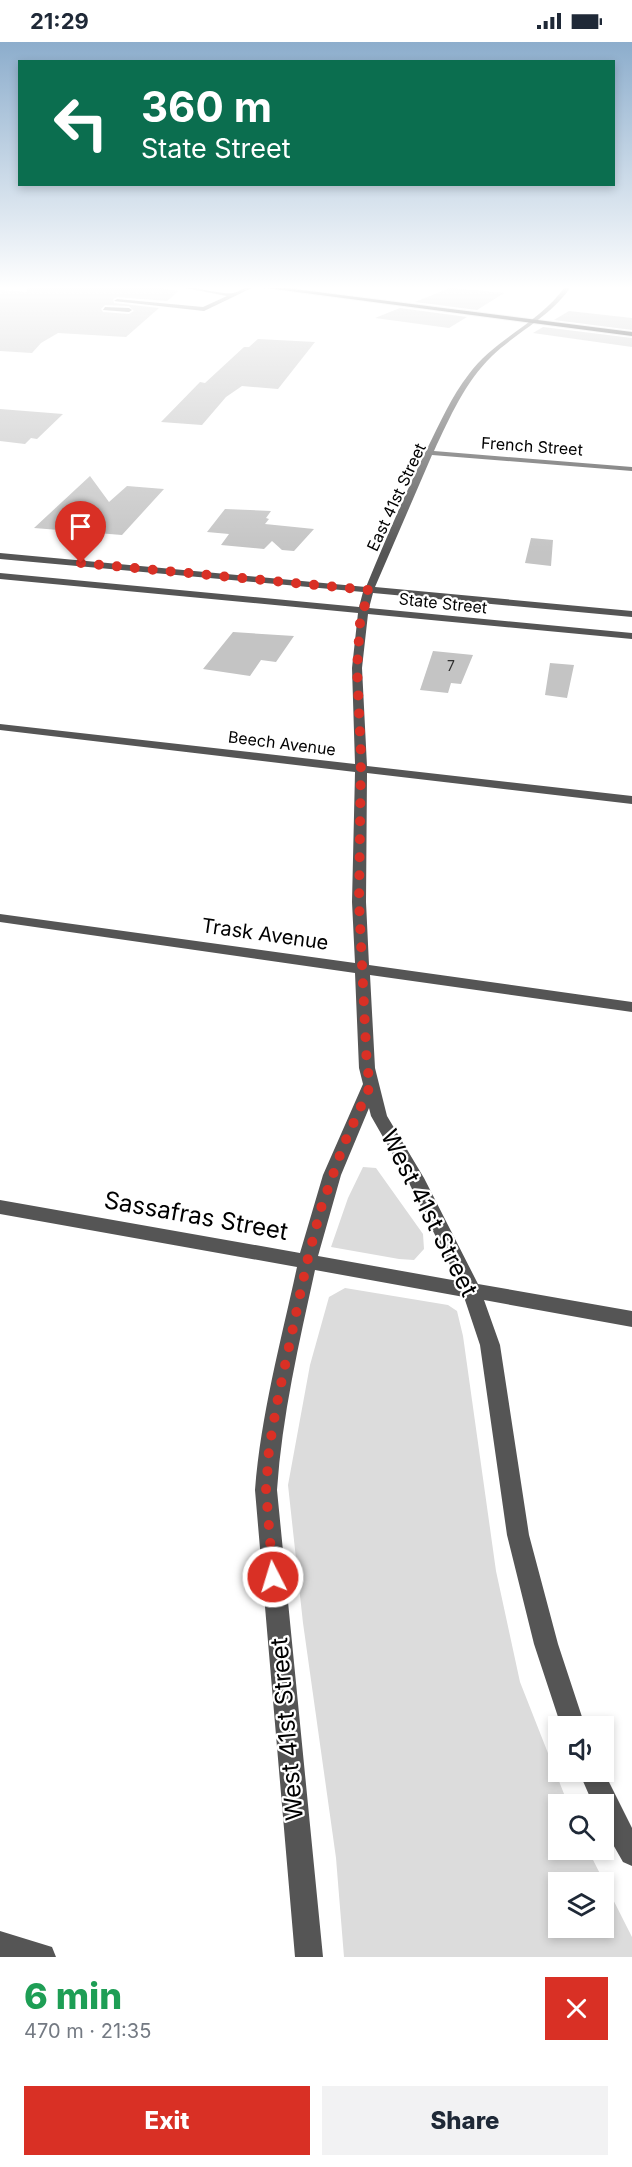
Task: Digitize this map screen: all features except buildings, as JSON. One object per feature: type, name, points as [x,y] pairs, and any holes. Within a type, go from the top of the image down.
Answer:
[{"type":"street","name":"East 41st Street","points":[[369,590],[411,491],[452,405],[472,374]]},
{"type":"street","name":"French Street","points":[[431,453],[632,469]]},
{"type":"street","name":"State Street","points":[[0,556],[632,614]]},
{"type":"street","name":"State Street","points":[[0,576],[632,636]]},
{"type":"street","name":"West 41st Street","points":[[369,590],[363,610],[357,668],[360,768],[359,902],[367,1068],[379,1116],[415,1178],[471,1290],[490,1345],[518,1535],[546,1644],[570,1716]]},
{"type":"street","name":"Beech Avenue","points":[[0,727],[632,800]]},
{"type":"street","name":"Trask Avenue","points":[[0,918],[632,1007]]},
{"type":"street","name":"West 41st Street","points":[[309,1957],[266,1490],[269,1449],[277,1403],[307,1262],[332,1175],[371,1084]]},
{"type":"street","name":"Sassafras Street","points":[[0,1207],[632,1319]]},
{"type":"street","points":[[596,1782],[612,1818],[632,1852]]},
{"type":"street","points":[[0,1945],[42,1957]]},
{"type":"shaded area","points":[[363,1167],[376,1168],[423,1234],[424,1249],[414,1260],[331,1247],[348,1198]]},
{"type":"shaded area","points":[[345,1288],[448,1305],[457,1311],[463,1336],[496,1571],[520,1682],[548,1753],[548,1782],[559,1782],[564,1794],[548,1794],[548,1860],[593,1860],[599,1872],[548,1872],[548,1938],[614,1938],[614,1901],[632,1937],[632,1957],[344,1957],[336,1858],[303,1623],[288,1485],[310,1365],[329,1297]]},
{"type":"route","points":[[81,563],[369,590],[360,623],[357,668],[361,755],[359,902],[367,1068],[371,1084],[344,1144],[321,1208],[277,1403],[269,1449],[266,1490],[273,1577]]}]
